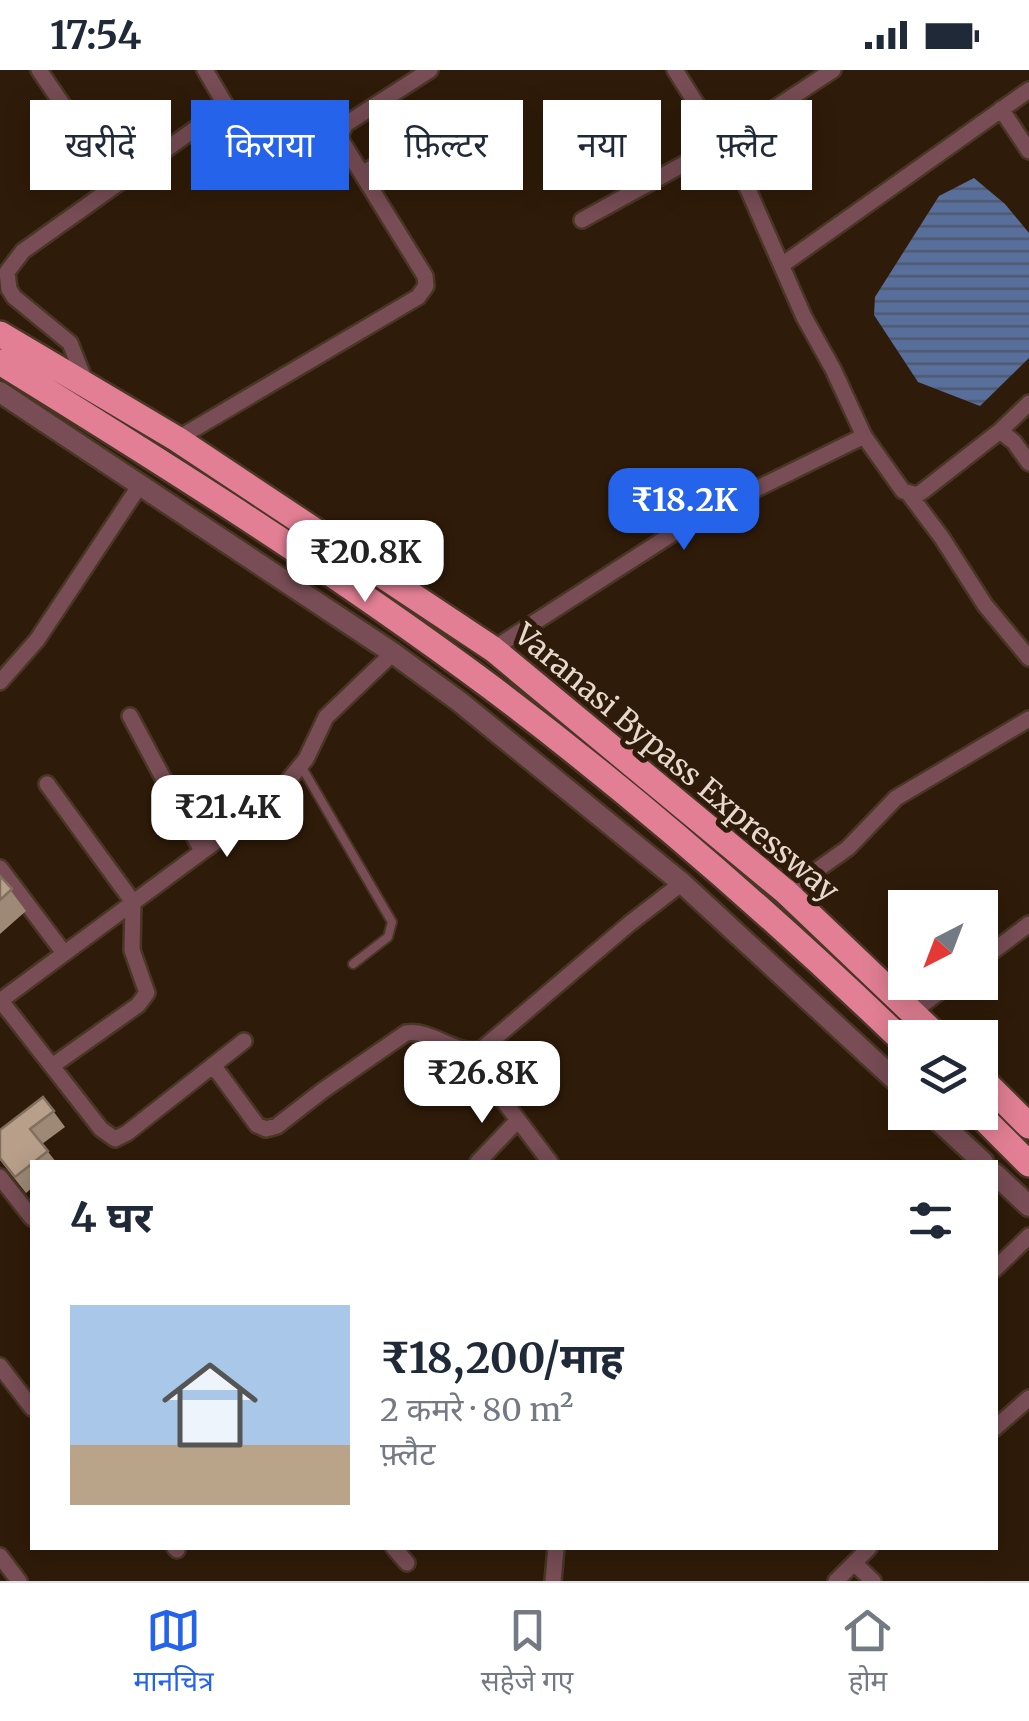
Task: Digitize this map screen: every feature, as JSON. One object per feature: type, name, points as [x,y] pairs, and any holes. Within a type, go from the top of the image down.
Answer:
[{"type":"highway","name":"Varanasi Bypass Expressway","points":[[0,334],[178,439],[493,649],[786,892],[921,1020]]},
{"type":"highway","name":"Varanasi Bypass Expressway","points":[[0,362],[309,561],[491,688],[690,845],[888,1027]]},
{"type":"highway","points":[[998,1096],[1029,1126]]},
{"type":"highway","points":[[995,1130],[1029,1164]]},
{"type":"street","points":[[39,70],[60,100]]},
{"type":"street","points":[[171,146],[226,104],[205,70]]},
{"type":"street","points":[[178,439],[418,297],[426,286],[425,276],[342,140],[342,128],[430,70]]},
{"type":"street","points":[[675,70],[694,100]]},
{"type":"street","points":[[787,100],[833,70]]},
{"type":"street","points":[[782,265],[1029,90]]},
{"type":"street","points":[[1001,110],[1029,151]]},
{"type":"street","points":[[582,220],[681,166]]},
{"type":"street","points":[[362,174],[369,170]]},
{"type":"street","points":[[88,386],[70,343],[14,297],[7,272],[23,250],[108,190]]},
{"type":"street","points":[[748,190],[804,317],[864,436],[895,482],[909,494],[942,538],[985,605],[1029,658]]},
{"type":"street","points":[[0,392],[393,653],[460,702],[682,884],[888,1074]]},
{"type":"street","points":[[909,494],[923,491],[1000,432],[1029,403]]},
{"type":"street","points":[[1000,432],[1014,442],[1029,462]]},
{"type":"street","points":[[493,649],[697,518],[864,436]]},
{"type":"street","points":[[0,682],[38,640],[140,485]]},
{"type":"street","points":[[244,1041],[115,1139],[101,1129],[0,1001],[273,799],[301,766],[326,716],[393,653]]},
{"type":"street","points":[[130,716],[202,850]]},
{"type":"street","points":[[786,892],[848,848],[896,798],[1029,719]]},
{"type":"street","points":[[47,784],[133,902],[132,950],[146,984],[145,1000],[52,1066]]},
{"type":"street","points":[[0,868],[64,953]]},
{"type":"street","points":[[213,1066],[257,1125],[266,1129],[278,1126],[406,1033],[417,1032],[449,1046],[474,1051],[503,1034],[628,924],[682,884]]},
{"type":"street","points":[[998,948],[1029,924]]},
{"type":"street","points":[[913,1012],[929,1000]]},
{"type":"street","points":[[474,1051],[487,1079],[548,1160]]},
{"type":"street","points":[[480,1160],[518,1120]]},
{"type":"street","points":[[949,1130],[980,1160]]},
{"type":"street","points":[[0,1176],[30,1215]]},
{"type":"street","points":[[998,1177],[1029,1206]]},
{"type":"street","points":[[998,1266],[1029,1236]]},
{"type":"street","points":[[0,1366],[30,1405]]},
{"type":"street","points":[[998,1425],[1029,1398]]},
{"type":"street","points":[[396,1550],[407,1562]]},
{"type":"street","points":[[553,1581],[556,1550]]},
{"type":"street","points":[[836,1581],[867,1550]]},
{"type":"street","points":[[0,1556],[19,1581]]},
{"type":"street","points":[[854,1563],[872,1581]]},
{"type":"lane","points":[[301,766],[392,922],[388,937],[354,964]]},
{"type":"water","points":[[974,178],[1005,204],[1029,233],[1029,358],[980,406],[918,382],[874,315],[875,297],[939,196]]},
{"type":"building","points":[[0,876],[12,889],[0,900]]},
{"type":"building","points":[[43,1097],[54,1111],[30,1129],[48,1151],[30,1160],[30,1165],[15,1177],[0,1158],[0,1130]]}]
